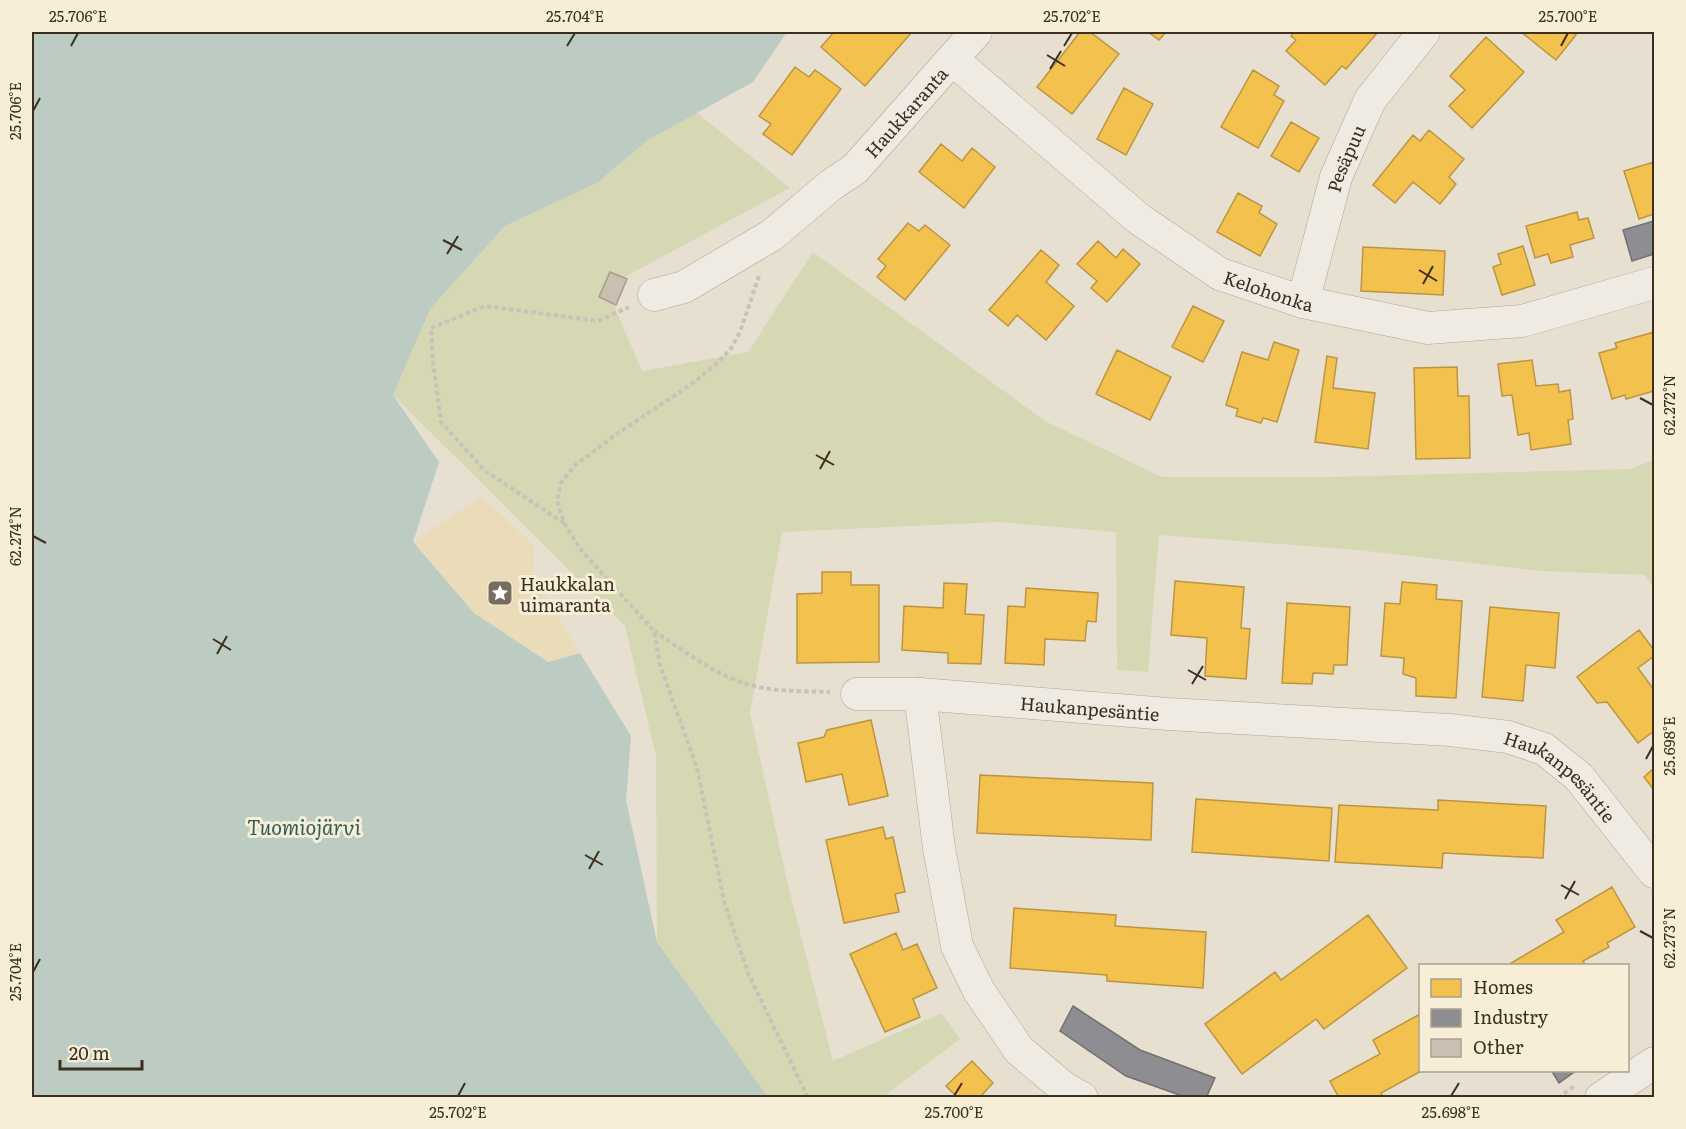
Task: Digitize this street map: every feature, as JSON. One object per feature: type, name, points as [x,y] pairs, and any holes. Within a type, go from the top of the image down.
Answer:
[{"type":"street","name":"Haukkaranta","points":[[654,295],[684,287],[771,235],[831,185],[855,169],[976,32]]},
{"type":"street","name":"Pesäpuu","points":[[1303,302],[1336,177],[1370,100],[1425,32]]},
{"type":"street","name":"Kelohonka","points":[[953,60],[1139,219],[1220,274],[1303,302],[1428,328],[1522,321],[1654,283]]},
{"type":"street","name":"Haukanpesäntie","points":[[858,694],[920,694],[1168,714],[1450,730],[1508,737],[1545,749],[1579,777],[1654,872]]},
{"type":"street","points":[[920,694],[939,848],[957,946],[979,991],[1019,1050],[1063,1087],[1082,1098]]},
{"type":"street","points":[[1601,1098],[1654,1063]]},
{"type":"path","points":[[771,235],[749,309],[730,350],[690,385],[574,466],[561,483],[557,500],[564,523],[581,550],[654,631],[708,668],[747,684],[781,690],[858,694]]},
{"type":"path","points":[[564,523],[484,470],[441,422],[431,328],[485,306],[598,321],[654,295]]},
{"type":"path","points":[[654,631],[660,665],[697,768],[724,901],[748,973],[808,1098]]},
{"type":"green space","points":[[696,112],[790,188],[606,287],[642,371],[748,352],[813,252],[1045,421],[1162,477],[1329,477],[1630,469],[1654,460],[1654,588],[1645,575],[1542,571],[1358,550],[1159,535],[1148,672],[1117,670],[1116,532],[999,522],[782,532],[750,713],[788,885],[833,1061],[942,1013],[960,1039],[883,1097],[768,1097],[657,942],[656,756],[625,626],[393,395],[430,309],[505,226],[597,183],[648,140]]},
{"type":"sand","name":"Haukkalan uimaranta","points":[[482,496],[535,547],[532,573],[580,653],[548,662],[474,613],[413,542]]},
{"type":"water","name":"Tuomiojärvi","points":[[32,32],[787,32],[753,82],[648,140],[597,183],[505,226],[430,309],[393,395],[439,462],[413,542],[474,613],[548,662],[580,653],[631,736],[626,800],[657,942],[768,1097],[32,1097]]},
{"type":"building: Homes","points":[[834,32],[912,32],[865,86],[821,47]]},
{"type":"building: Homes","points":[[1080,32],[1090,32],[1119,54],[1072,114],[1037,87]]},
{"type":"building: Homes","points":[[1148,32],[1166,32],[1159,40]]},
{"type":"building: Homes","points":[[1294,32],[1378,32],[1346,69],[1342,66],[1325,85],[1286,51],[1296,40],[1291,36]]},
{"type":"building: Homes","points":[[1521,32],[1572,32],[1576,35],[1556,60]]},
{"type":"building: Homes","points":[[1486,37],[1524,72],[1472,128],[1449,106],[1465,90],[1450,76]]},
{"type":"building: Homes","points":[[795,67],[809,77],[815,70],[841,89],[792,155],[763,134],[771,124],[759,116]]},
{"type":"building: Homes","points":[[1253,70],[1279,86],[1274,95],[1284,101],[1258,148],[1221,127]]},
{"type":"building: Homes","points":[[1124,88],[1153,104],[1126,155],[1097,139]]},
{"type":"building: Homes","points":[[1291,122],[1319,138],[1299,172],[1271,156]]},
{"type":"building: Homes","points":[[1429,130],[1464,159],[1449,177],[1456,184],[1440,204],[1413,182],[1395,203],[1373,185],[1413,135],[1420,141]]},
{"type":"building: Homes","points":[[941,144],[962,161],[972,148],[995,167],[964,208],[919,172]]},
{"type":"building: Homes","points":[[1654,162],[1654,214],[1639,219],[1624,171]]},
{"type":"building: Homes","points":[[1238,193],[1262,206],[1259,213],[1277,224],[1260,256],[1217,232]]},
{"type":"building: Homes","points":[[1577,212],[1579,220],[1588,218],[1594,238],[1570,245],[1573,257],[1551,263],[1548,254],[1535,258],[1526,226]]},
{"type":"building: Homes","points":[[908,223],[919,231],[925,225],[950,245],[905,300],[877,277],[886,266],[878,259]]},
{"type":"building: Homes","points":[[1098,241],[1116,258],[1123,249],[1140,264],[1107,302],[1091,288],[1097,281],[1077,264]]},
{"type":"building: Homes","points":[[1523,246],[1535,285],[1502,295],[1493,267],[1501,264],[1498,254]]},
{"type":"building: Homes","points":[[1363,247],[1445,251],[1443,295],[1361,291]]},
{"type":"building: Homes","points":[[1041,250],[1059,265],[1046,282],[1074,306],[1046,340],[1017,315],[1008,326],[989,310]]},
{"type":"building: Homes","points":[[1193,306],[1224,321],[1203,362],[1172,347]]},
{"type":"building: Homes","points":[[1654,332],[1654,391],[1626,399],[1625,395],[1612,399],[1599,353],[1617,348],[1615,343]]},
{"type":"building: Homes","points":[[1274,342],[1299,350],[1277,422],[1263,418],[1261,423],[1236,416],[1238,409],[1226,405],[1242,352],[1268,360]]},
{"type":"building: Homes","points":[[1117,350],[1171,377],[1150,420],[1096,394]]},
{"type":"building: Homes","points":[[1327,356],[1337,358],[1333,388],[1375,393],[1368,449],[1315,442]]},
{"type":"building: Homes","points":[[1532,360],[1536,386],[1558,384],[1559,392],[1570,390],[1573,419],[1568,420],[1571,444],[1531,450],[1529,433],[1518,435],[1512,395],[1502,396],[1498,364]]},
{"type":"building: Homes","points":[[1457,367],[1458,396],[1469,396],[1470,458],[1416,459],[1414,368]]},
{"type":"building: Homes","points":[[822,572],[851,572],[851,585],[879,585],[879,662],[797,663],[797,594],[822,593]]},
{"type":"building: Homes","points":[[1175,581],[1244,587],[1241,628],[1250,629],[1246,679],[1205,676],[1207,638],[1171,635]]},
{"type":"building: Homes","points":[[1402,582],[1437,585],[1436,599],[1462,601],[1456,698],[1416,696],[1416,678],[1403,674],[1404,658],[1381,656],[1385,603],[1400,604]]},
{"type":"building: Homes","points":[[944,583],[967,584],[965,614],[984,615],[981,664],[948,663],[948,653],[902,650],[904,606],[943,608]]},
{"type":"building: Homes","points":[[1026,588],[1098,593],[1096,622],[1087,621],[1085,641],[1045,639],[1044,665],[1005,663],[1008,606],[1025,607]]},
{"type":"building: Homes","points":[[1287,603],[1350,607],[1347,665],[1334,665],[1333,674],[1313,673],[1312,684],[1282,683]]},
{"type":"building: Homes","points":[[1490,607],[1559,613],[1555,668],[1526,665],[1523,701],[1482,697]]},
{"type":"building: Homes","points":[[1639,630],[1654,650],[1654,656],[1638,668],[1654,690],[1654,731],[1638,743],[1607,702],[1597,703],[1577,677]]},
{"type":"building: Homes","points":[[871,720],[888,796],[849,805],[842,774],[806,782],[798,743],[824,737],[827,730]]},
{"type":"building: Homes","points":[[1654,768],[1654,790],[1644,777]]},
{"type":"building: Homes","points":[[980,775],[1153,783],[1151,840],[977,833]]},
{"type":"building: Homes","points":[[1196,799],[1332,808],[1329,861],[1192,852]]},
{"type":"building: Homes","points":[[1438,800],[1546,806],[1543,858],[1443,853],[1442,868],[1335,862],[1339,805],[1438,810]]},
{"type":"building: Homes","points":[[883,827],[886,839],[893,837],[905,892],[895,894],[899,912],[844,923],[826,840]]},
{"type":"building: Homes","points":[[1612,887],[1635,927],[1607,943],[1609,947],[1583,961],[1585,964],[1509,964],[1564,932],[1556,920]]},
{"type":"building: Homes","points":[[1014,908],[1116,915],[1115,926],[1206,932],[1203,988],[1107,981],[1107,975],[1010,968]]},
{"type":"building: Homes","points":[[1368,915],[1407,968],[1324,1029],[1316,1019],[1242,1074],[1205,1024],[1275,972],[1281,980]]},
{"type":"building: Homes","points":[[896,933],[903,950],[917,944],[937,988],[913,999],[920,1017],[885,1032],[850,954]]},
{"type":"building: Homes","points":[[1419,1015],[1419,1072],[1381,1093],[1384,1098],[1339,1098],[1330,1081],[1380,1054],[1373,1040]]},
{"type":"building: Homes","points":[[972,1061],[993,1083],[979,1098],[954,1098],[956,1096],[946,1086]]},
{"type":"building: Industry","points":[[1654,221],[1654,254],[1632,261],[1623,230]]},
{"type":"building: Industry","points":[[1073,1006],[1140,1050],[1215,1078],[1206,1098],[1188,1098],[1126,1076],[1060,1031]]},
{"type":"building: Industry","points":[[1552,1072],[1574,1072],[1559,1083]]},
{"type":"building: Other","points":[[610,272],[627,279],[616,305],[599,297]]},
{"type":"place","name":"Haukkalan uimaranta","points":[[500,593]]}]
